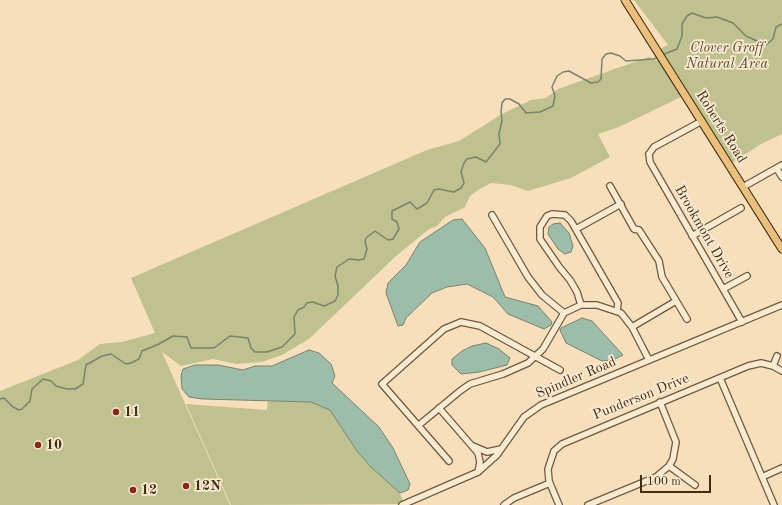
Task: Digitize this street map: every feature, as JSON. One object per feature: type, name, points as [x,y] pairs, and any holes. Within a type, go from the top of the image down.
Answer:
[{"type":"main road","name":"Roberts Road","points":[[625,0],[782,249]]},
{"type":"street","name":"Brookmont Drive","points":[[702,121],[654,147],[646,154],[742,322]]},
{"type":"street","points":[[743,187],[779,167],[782,177]]},
{"type":"street","points":[[610,186],[634,229],[639,230],[659,261],[662,277],[687,320]]},
{"type":"street","points":[[576,229],[621,204]]},
{"type":"street","points":[[692,236],[741,208]]},
{"type":"street","points":[[581,306],[574,286],[544,247],[539,232],[544,220],[552,214],[565,215],[572,221],[618,303],[617,311]]},
{"type":"street","points":[[492,215],[528,277],[542,295],[564,313]]},
{"type":"street","points":[[723,289],[747,276]]},
{"type":"street","points":[[632,327],[676,301]]},
{"type":"street","points":[[419,426],[470,384],[519,368],[534,357],[542,349],[564,313],[581,306],[597,305],[617,311],[625,316],[649,360]]},
{"type":"street","name":"Spindler Road","points":[[402,505],[414,503],[478,472],[492,461],[518,424],[536,408],[782,305]]},
{"type":"street","points":[[450,461],[382,384],[444,330],[461,322],[480,326],[560,370]]},
{"type":"street","points":[[777,356],[773,366],[782,371]]},
{"type":"street","name":"Punderson Drive","points":[[559,505],[548,475],[549,462],[554,451],[562,444],[754,364],[761,363],[773,366]]},
{"type":"street","points":[[720,378],[774,505]]},
{"type":"street","points":[[588,505],[656,477],[669,466],[674,455],[676,442],[660,402]]},
{"type":"street","points":[[439,408],[473,446],[479,458],[478,472]]},
{"type":"street","points":[[473,446],[487,452],[500,449]]},
{"type":"street","points":[[669,466],[695,485]]},
{"type":"street","points":[[762,476],[782,468]]},
{"type":"street","points":[[504,505],[514,498],[550,483]]},
{"type":"green space","name":"Clover Groff Natural Area","points":[[634,0],[782,0],[782,134],[761,144],[729,165],[685,95],[619,127],[598,134],[610,157],[571,178],[528,191],[511,185],[491,183],[478,190],[470,196],[465,207],[445,217],[437,226],[429,229],[396,256],[309,339],[282,355],[262,362],[236,364],[213,359],[181,366],[162,352],[230,505],[0,505],[0,391],[78,360],[100,344],[122,342],[155,333],[131,278],[427,150],[459,141],[502,114],[531,100],[546,98],[558,89],[649,57],[663,61],[657,50],[668,45]]},
{"type":"green space","points":[[268,401],[311,402],[330,410],[357,451],[371,467],[400,493],[404,504],[231,505],[186,404],[267,410]]},
{"type":"shaded area","points":[[462,219],[485,248],[505,297],[538,306],[552,322],[551,325],[544,329],[508,314],[493,297],[467,284],[447,287],[432,293],[406,318],[403,325],[398,326],[386,293],[388,283],[406,265],[420,242],[453,220]]},
{"type":"shaded area","points":[[560,223],[569,233],[573,246],[571,252],[565,254],[558,249],[548,234],[549,227],[553,224]]},
{"type":"shaded area","points":[[582,318],[592,321],[623,355],[613,360],[602,361],[566,343],[560,330],[561,328]]},
{"type":"shaded area","points":[[486,343],[499,349],[510,358],[507,365],[479,372],[461,374],[452,365],[452,359],[462,351],[472,346]]},
{"type":"shaded area","points":[[309,350],[319,353],[331,364],[335,376],[332,383],[379,427],[393,448],[410,484],[408,490],[400,493],[371,467],[357,451],[330,410],[311,402],[203,399],[189,397],[182,389],[181,376],[183,369],[195,365],[218,365],[243,370],[255,366],[272,366]]},
{"type":"waterway","points":[[662,55],[677,49],[682,36],[682,24],[687,16],[692,13],[706,18],[717,17],[733,23],[746,36],[766,45],[773,39],[776,27],[782,24]]},
{"type":"waterway","points":[[0,399],[4,398],[13,407],[19,410],[22,409],[30,401],[32,389],[43,379],[51,381],[56,386],[67,389],[75,389],[83,384],[86,365],[102,356],[111,354],[126,364],[131,363],[139,359],[142,351],[173,336],[187,337],[191,348],[214,348],[230,336],[248,338],[251,348],[255,352],[267,352],[282,347],[295,334],[294,317],[298,310],[304,307],[307,303],[313,302],[324,306],[335,301],[338,295],[338,286],[335,276],[337,267],[349,259],[364,259],[367,249],[365,242],[366,238],[375,231],[388,240],[393,239],[399,229],[397,222],[392,219],[392,211],[410,202],[417,209],[427,203],[434,190],[439,189],[454,192],[461,188],[464,183],[461,172],[467,159],[476,157],[486,162],[500,144],[499,134],[502,120],[501,112],[502,103],[505,99],[510,99],[519,104],[526,113],[540,112],[553,106],[555,96],[552,87],[557,76],[563,72],[569,71],[591,83],[598,82],[601,79],[602,59],[606,54],[611,53],[620,56],[626,61],[653,59],[659,57]]},
{"type":"place","name":"11","points":[[116,412]]},
{"type":"place","name":"10","points":[[38,445]]},
{"type":"place","name":"12N","points":[[186,486]]},
{"type":"place","name":"12","points":[[133,490]]}]
